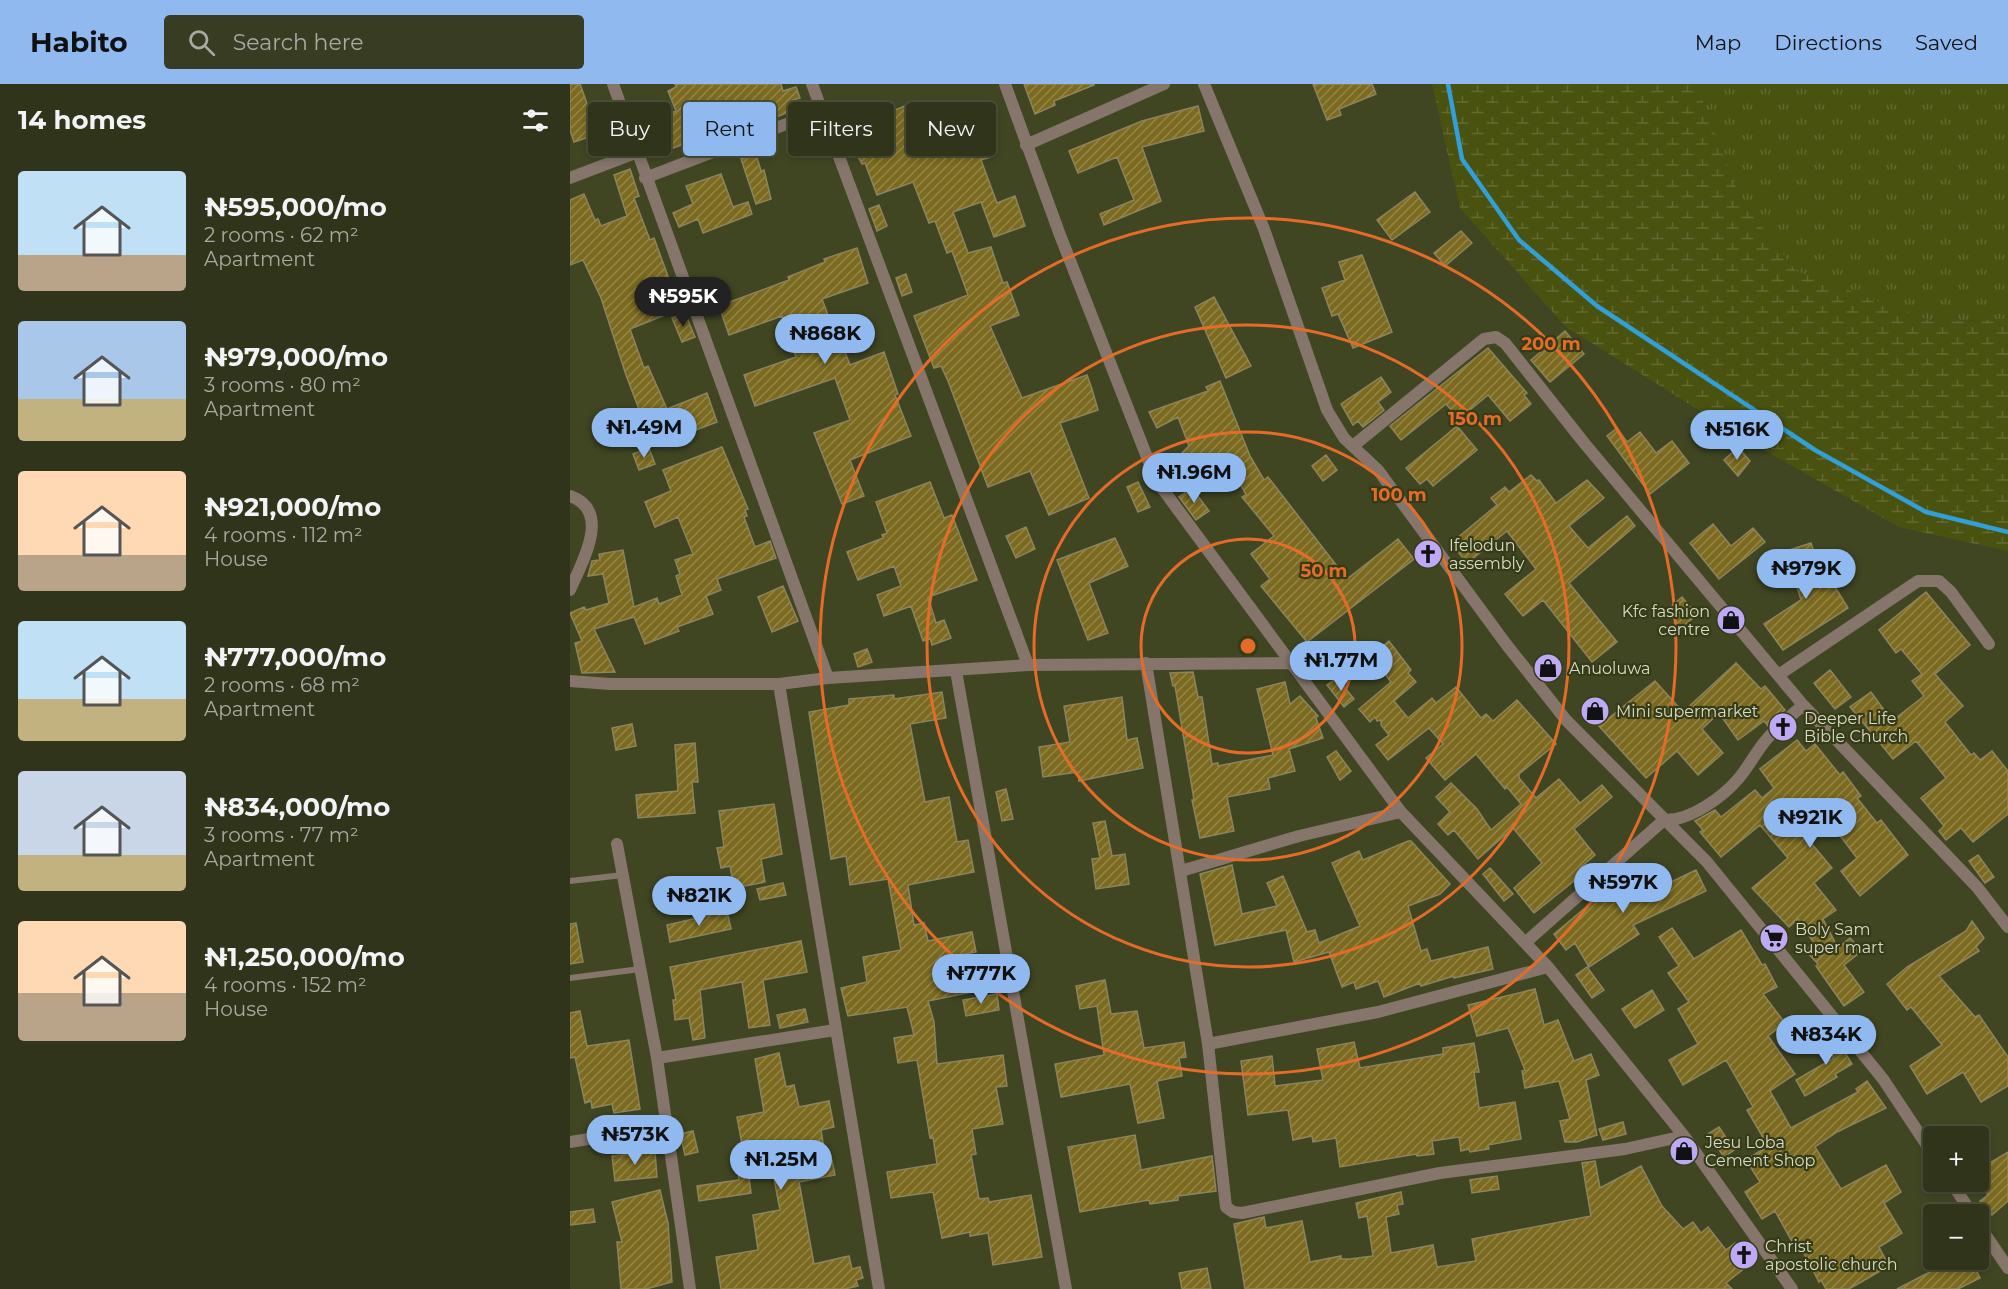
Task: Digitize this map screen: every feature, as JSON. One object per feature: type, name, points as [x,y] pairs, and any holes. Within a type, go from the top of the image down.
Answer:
[{"type":"street","points":[[613,84],[620,102]]},
{"type":"street","points":[[812,84],[820,102]]},
{"type":"street","points":[[1005,84],[1143,453],[1156,480],[1401,812],[1548,967],[1684,1136],[1792,1289]]},
{"type":"street","points":[[1026,145],[1164,84]]},
{"type":"street","points":[[1204,84],[1264,229],[1327,410],[1344,438],[1378,470],[1506,644],[1566,720],[1707,862],[1882,1079],[1923,1140]]},
{"type":"street","points":[[645,178],[788,123]]},
{"type":"street","points":[[570,178],[628,156]]},
{"type":"street","points":[[639,156],[645,178],[828,678]]},
{"type":"street","points":[[840,156],[1028,665]]},
{"type":"street","points":[[1353,446],[1484,339],[1496,337],[1505,343],[1585,444],[1780,674],[1803,705],[1977,887],[2008,927]]},
{"type":"street","points":[[570,496],[581,501],[590,514],[592,533],[590,549],[570,590]]},
{"type":"street","points":[[1780,674],[1918,581],[1940,581],[1951,592],[1989,644]]},
{"type":"street","points":[[1146,663],[1208,1044],[1226,1207],[1233,1212],[1242,1213],[1440,1173],[1625,1149],[1684,1136]]},
{"type":"street","points":[[571,678],[610,684],[779,684],[828,678],[1028,665],[1293,663]]},
{"type":"street","points":[[956,671],[1066,1289]]},
{"type":"street","points":[[779,684],[879,1289]]},
{"type":"street","points":[[1526,942],[1664,820],[1689,814],[1726,790],[1739,778],[1766,740],[1803,705]]},
{"type":"street","points":[[1181,871],[1299,836],[1401,812]]},
{"type":"street","points":[[617,844],[657,1058],[690,1289]]},
{"type":"street","points":[[1208,1044],[1378,1012],[1548,967]]},
{"type":"street","points":[[657,1058],[835,1030]]},
{"type":"street","points":[[570,1142],[667,1126]]},
{"type":"street","points":[[1989,1240],[2008,1268]]},
{"type":"lane","points":[[570,881],[622,875]]},
{"type":"lane","points":[[570,978],[640,969]]},
{"type":"green space","points":[[1432,84],[1696,84],[1741,200],[1796,271],[1934,322],[2008,319],[2008,551],[1899,527],[1745,439],[1566,327],[1460,208]]},
{"type":"green space","points":[[1696,84],[2008,84],[2008,319],[1934,322],[1796,271],[1741,200]]},
{"type":"building","points":[[570,84],[580,84],[588,106],[588,137],[574,142],[570,130]]},
{"type":"building","points":[[675,84],[781,84],[783,91],[796,87],[800,98],[788,102],[788,112],[776,117],[776,102],[683,102],[683,144],[671,149],[671,113],[676,111],[668,91],[676,87]]},
{"type":"building","points":[[1024,84],[1094,85],[1054,101],[1055,105],[1035,114]]},
{"type":"building","points":[[1313,84],[1372,84],[1376,94],[1339,109],[1341,115],[1327,120]]},
{"type":"building","points":[[906,106],[906,156],[991,156],[981,160],[997,203],[1015,196],[1025,226],[994,237],[981,202],[953,212],[968,253],[991,247],[1003,283],[1007,282],[1019,315],[990,326],[1022,398],[1087,375],[1098,410],[1060,423],[1089,498],[1049,515],[1030,471],[988,487],[948,381],[941,366],[934,368],[914,316],[968,295],[952,251],[947,253],[935,221],[929,223],[913,182],[877,195],[865,163],[862,164],[858,156],[894,156],[894,111]]},
{"type":"building","points":[[1198,106],[1204,131],[1142,147],[1161,201],[1104,225],[1100,214],[1134,200],[1117,157],[1078,173],[1069,151],[1142,121]]},
{"type":"building","points":[[757,156],[761,171],[764,170],[771,199],[756,204],[741,159]]},
{"type":"building","points":[[630,169],[639,196],[634,198],[650,240],[654,238],[680,309],[630,329],[644,368],[648,366],[667,409],[707,393],[717,422],[653,446],[626,375],[601,298],[583,260],[570,265],[570,200],[584,194],[595,220],[598,219],[601,226],[627,216],[614,175]]},
{"type":"building","points":[[721,174],[733,207],[748,202],[752,214],[703,233],[698,219],[679,227],[673,213],[693,204],[686,186]]},
{"type":"building","points":[[1415,192],[1430,212],[1392,240],[1377,220]]},
{"type":"building","points":[[879,205],[887,226],[877,231],[869,209]]},
{"type":"building","points":[[1461,231],[1472,243],[1445,266],[1434,253]]},
{"type":"building","points":[[857,248],[868,283],[822,299],[838,342],[841,341],[850,365],[884,352],[898,394],[895,395],[911,436],[850,460],[864,496],[842,504],[814,433],[850,420],[835,378],[755,406],[744,375],[796,357],[782,316],[729,335],[719,306],[789,280],[788,277],[825,262],[824,259]]},
{"type":"building","points":[[1362,255],[1392,332],[1353,348],[1338,314],[1332,316],[1322,288],[1345,280],[1339,262]]},
{"type":"building","points":[[906,274],[912,292],[902,296],[896,278]]},
{"type":"building","points":[[1214,297],[1251,366],[1226,378],[1195,307]]},
{"type":"building","points":[[685,313],[695,337],[682,342],[672,318]]},
{"type":"building","points":[[1565,331],[1584,354],[1550,382],[1531,360]]},
{"type":"building","points":[[1488,348],[1527,393],[1524,395],[1531,404],[1510,421],[1488,395],[1459,419],[1446,404],[1401,440],[1390,426]]},
{"type":"building","points":[[1381,377],[1391,392],[1378,402],[1384,410],[1363,427],[1358,421],[1353,425],[1341,404]]},
{"type":"building","points":[[1220,381],[1250,456],[1264,480],[1268,477],[1347,579],[1398,539],[1414,559],[1307,642],[1261,586],[1270,579],[1251,554],[1274,536],[1242,497],[1246,495],[1226,457],[1191,472],[1181,454],[1189,446],[1178,417],[1157,428],[1149,412],[1208,391],[1206,387]]},
{"type":"building","points":[[1457,426],[1477,450],[1433,486],[1427,479],[1420,484],[1406,468]]},
{"type":"building","points":[[1617,428],[1627,442],[1640,432],[1656,453],[1672,441],[1689,463],[1650,494],[1607,436]]},
{"type":"building","points":[[722,447],[748,509],[745,510],[747,516],[744,517],[755,547],[770,541],[776,558],[717,579],[721,590],[706,596],[713,614],[677,627],[679,631],[645,644],[634,617],[594,629],[615,672],[582,673],[575,643],[582,641],[570,613],[584,607],[586,610],[609,603],[603,574],[588,576],[592,561],[600,560],[599,554],[623,550],[634,607],[657,598],[659,604],[682,595],[676,576],[680,574],[675,560],[693,554],[678,517],[655,527],[645,502],[671,491],[663,470]]},
{"type":"building","points":[[1738,447],[1750,461],[1738,476],[1724,460]]},
{"type":"building","points":[[649,448],[655,464],[639,470],[633,454]]},
{"type":"building","points":[[1326,455],[1337,470],[1323,481],[1312,466]]},
{"type":"building","points":[[1531,475],[1537,481],[1539,480],[1556,503],[1587,480],[1604,498],[1569,526],[1588,548],[1627,516],[1635,526],[1569,583],[1617,642],[1592,662],[1543,600],[1523,616],[1505,594],[1536,569],[1507,531],[1467,563],[1451,543],[1497,505],[1491,498],[1505,487],[1509,492]]},
{"type":"building","points":[[930,482],[944,518],[952,515],[977,580],[928,597],[936,623],[944,620],[951,638],[932,645],[930,638],[923,641],[911,606],[884,616],[877,595],[901,586],[894,566],[858,580],[847,552],[883,538],[882,535],[887,533],[876,502]]},
{"type":"building","points":[[1138,482],[1150,507],[1138,512],[1127,487]]},
{"type":"building","points":[[1192,488],[1209,511],[1196,520],[1179,497]]},
{"type":"building","points":[[1713,524],[1731,546],[1753,528],[1765,542],[1719,579],[1690,543]]},
{"type":"building","points":[[1026,527],[1035,549],[1016,558],[1006,536]]},
{"type":"building","points":[[1115,538],[1128,566],[1089,583],[1108,633],[1088,640],[1057,560]]},
{"type":"building","points":[[1811,543],[1825,586],[1832,582],[1848,608],[1783,650],[1764,624],[1801,600],[1786,551]]},
{"type":"building","points":[[783,586],[798,621],[772,632],[758,597]]},
{"type":"building","points":[[1926,592],[1970,645],[1935,674],[1963,706],[1945,722],[1971,755],[1974,753],[1980,760],[1992,751],[2008,771],[2008,814],[1973,842],[1961,828],[1946,840],[1939,831],[1944,826],[1921,798],[1946,778],[1916,741],[1893,759],[1850,707],[1871,692],[1892,721],[1924,696],[1912,681],[1922,674],[1901,649],[1896,653],[1879,630]]},
{"type":"building","points":[[1682,597],[1697,615],[1681,628],[1667,610]]},
{"type":"building","points":[[1389,641],[1411,670],[1408,673],[1416,682],[1394,701],[1408,718],[1432,698],[1436,703],[1456,687],[1481,718],[1486,714],[1493,721],[1517,700],[1556,744],[1519,774],[1519,778],[1536,798],[1559,779],[1580,803],[1602,785],[1612,797],[1574,829],[1595,855],[1580,868],[1584,873],[1534,913],[1514,888],[1542,863],[1513,828],[1478,859],[1454,830],[1448,835],[1438,824],[1450,812],[1436,797],[1451,783],[1477,809],[1491,830],[1521,804],[1507,787],[1505,789],[1476,754],[1445,780],[1426,758],[1443,744],[1429,728],[1388,760],[1376,745],[1389,735],[1381,725],[1381,720],[1377,721],[1375,717],[1370,722],[1359,709],[1391,682],[1382,670],[1387,666],[1376,652]]},
{"type":"building","points":[[867,649],[872,662],[858,667],[854,654]]},
{"type":"building","points":[[1736,663],[1761,689],[1765,686],[1785,710],[1768,726],[1764,721],[1738,740],[1719,713],[1702,729],[1723,753],[1698,775],[1677,751],[1646,778],[1599,726],[1655,681],[1683,712]]},
{"type":"building","points":[[1830,670],[1851,697],[1835,709],[1814,683]]},
{"type":"building","points":[[1193,672],[1198,697],[1202,697],[1212,764],[1218,763],[1218,766],[1273,755],[1257,689],[1285,682],[1290,704],[1300,696],[1318,716],[1316,718],[1323,738],[1289,749],[1295,771],[1268,778],[1270,789],[1227,797],[1234,831],[1200,838],[1175,686],[1173,686],[1170,673]]},
{"type":"building","points":[[1337,678],[1354,699],[1344,707],[1327,685]]},
{"type":"building","points":[[942,692],[946,718],[910,724],[925,802],[949,797],[957,842],[968,840],[974,872],[908,885],[914,925],[924,923],[928,941],[972,932],[976,952],[960,955],[968,993],[928,1001],[934,1022],[937,1064],[1003,1055],[1007,1086],[996,1087],[1003,1124],[972,1129],[976,1154],[971,1155],[979,1199],[988,1198],[989,1202],[1031,1195],[1042,1257],[993,1265],[988,1233],[970,1236],[970,1232],[942,1238],[933,1192],[891,1198],[887,1172],[937,1164],[933,1137],[930,1138],[917,1060],[898,1063],[894,1038],[914,1035],[907,1007],[848,1016],[841,988],[867,982],[863,957],[901,950],[888,879],[850,885],[846,856],[831,859],[809,712],[849,705],[849,699],[894,695],[894,699]]},
{"type":"building","points":[[1122,697],[1127,740],[1137,738],[1143,768],[1079,781],[1078,772],[1043,777],[1039,747],[1070,742],[1064,706]]},
{"type":"building","points":[[632,724],[636,746],[616,750],[612,728]]},
{"type":"building","points":[[1797,740],[1806,751],[1815,744],[1840,775],[1843,772],[1861,796],[1857,798],[1877,823],[1881,820],[1908,855],[1860,896],[1841,871],[1857,858],[1828,820],[1806,837],[1832,868],[1814,883],[1836,910],[1823,919],[1838,948],[1850,938],[1862,951],[1844,965],[1864,992],[1844,1006],[1816,966],[1818,964],[1805,950],[1814,943],[1798,919],[1789,927],[1752,888],[1788,858],[1760,825],[1721,857],[1700,832],[1703,830],[1695,821],[1715,810],[1721,817],[1755,790],[1762,798],[1774,788],[1760,769]]},
{"type":"building","points":[[695,743],[698,782],[692,782],[695,813],[638,818],[636,795],[678,791],[675,745]]},
{"type":"building","points":[[1336,751],[1351,771],[1340,780],[1327,757]]},
{"type":"building","points":[[1006,789],[1013,819],[1002,821],[996,792]]},
{"type":"building","points":[[774,804],[782,854],[761,859],[765,882],[734,888],[730,866],[721,868],[717,848],[724,847],[719,811]]},
{"type":"building","points":[[1105,821],[1112,856],[1125,854],[1129,884],[1096,889],[1092,859],[1100,858],[1093,823]]},
{"type":"building","points":[[1411,841],[1450,884],[1440,894],[1408,906],[1421,951],[1427,949],[1431,961],[1488,947],[1493,969],[1454,978],[1454,976],[1421,986],[1420,983],[1384,997],[1378,981],[1356,989],[1354,982],[1342,987],[1329,952],[1294,962],[1286,930],[1215,945],[1200,874],[1232,865],[1242,914],[1277,906],[1267,883],[1283,876],[1307,932],[1315,930],[1319,943],[1360,926],[1332,863],[1359,851],[1363,860]]},
{"type":"building","points":[[1978,855],[1994,877],[1985,883],[1969,861]]},
{"type":"building","points":[[1490,868],[1513,894],[1504,901],[1483,874]]},
{"type":"building","points":[[1634,870],[1648,893],[1696,870],[1706,891],[1633,925],[1639,934],[1589,967],[1575,943],[1566,950],[1554,934],[1616,882]]},
{"type":"building","points":[[783,883],[786,895],[760,900],[757,889]]},
{"type":"building","points":[[727,911],[731,929],[670,942],[667,925]]},
{"type":"building","points":[[1972,921],[1984,938],[1976,947],[1979,951],[1939,976],[1975,1017],[1979,1015],[2008,1057],[2008,1086],[1981,1102],[1963,1072],[1927,1094],[1910,1066],[1942,1045],[1911,1007],[1907,1010],[1887,984],[1907,967],[1966,931]]},
{"type":"building","points":[[576,923],[583,962],[570,964],[570,924]]},
{"type":"building","points":[[1672,928],[1694,959],[1741,930],[1762,965],[1765,964],[1777,987],[1763,994],[1785,1023],[1768,1036],[1795,1074],[1770,1091],[1791,1128],[1858,1092],[1856,1089],[1867,1081],[1886,1108],[1837,1132],[1815,1147],[1841,1189],[1886,1165],[1901,1192],[1884,1203],[1902,1233],[1879,1247],[1889,1266],[1849,1289],[1826,1289],[1821,1280],[1819,1282],[1802,1250],[1798,1252],[1775,1211],[1762,1219],[1745,1192],[1760,1182],[1746,1160],[1768,1146],[1747,1110],[1753,1107],[1726,1060],[1683,1085],[1669,1060],[1698,1044],[1678,1009],[1689,1002],[1668,973],[1679,966],[1659,937]]},
{"type":"building","points":[[801,941],[807,972],[763,980],[770,1025],[749,1028],[742,982],[700,990],[705,1038],[693,1040],[689,1018],[675,1020],[673,1000],[676,1000],[670,967]]},
{"type":"building","points":[[1587,967],[1604,990],[1592,998],[1576,975]]},
{"type":"building","points":[[1105,980],[1111,1014],[1137,1011],[1144,1048],[1184,1042],[1186,1057],[1179,1058],[1182,1076],[1157,1081],[1164,1118],[1138,1123],[1130,1084],[1061,1097],[1055,1064],[1104,1055],[1097,1006],[1080,1009],[1076,986]]},
{"type":"building","points":[[1535,989],[1544,1025],[1558,1020],[1574,1061],[1591,1054],[1599,1075],[1586,1080],[1597,1135],[1577,1142],[1565,1142],[1560,1121],[1570,1119],[1559,1081],[1525,1088],[1522,1071],[1525,1070],[1508,1028],[1477,1036],[1468,1005]]},
{"type":"building","points":[[1652,990],[1664,1010],[1635,1028],[1622,1009]]},
{"type":"building","points":[[997,994],[999,1010],[966,1016],[963,1000]]},
{"type":"building","points":[[805,1009],[808,1022],[780,1028],[777,1015]]},
{"type":"building","points":[[580,1011],[587,1046],[629,1040],[640,1109],[614,1113],[612,1104],[592,1108],[591,1101],[585,1103],[575,1057],[570,1058],[570,1013]]},
{"type":"building","points":[[1831,1030],[1852,1064],[1835,1074],[1837,1077],[1805,1096],[1796,1080],[1834,1058],[1819,1039]]},
{"type":"building","points":[[1354,1042],[1360,1068],[1443,1054],[1443,1048],[1474,1043],[1479,1072],[1474,1072],[1479,1108],[1515,1102],[1521,1139],[1488,1145],[1489,1149],[1470,1152],[1469,1149],[1461,1151],[1459,1137],[1432,1141],[1434,1154],[1417,1156],[1416,1154],[1340,1167],[1336,1138],[1313,1142],[1312,1136],[1293,1140],[1288,1110],[1248,1115],[1241,1061],[1272,1056],[1275,1086],[1323,1080],[1317,1049]]},
{"type":"building","points":[[779,1053],[786,1087],[794,1085],[799,1107],[829,1101],[834,1127],[821,1130],[826,1161],[832,1160],[835,1175],[799,1182],[814,1264],[849,1256],[852,1269],[860,1267],[863,1278],[856,1280],[858,1286],[845,1289],[721,1289],[716,1257],[758,1250],[753,1215],[780,1210],[773,1173],[749,1177],[751,1193],[699,1201],[697,1186],[739,1180],[735,1156],[744,1155],[737,1117],[764,1112],[755,1059]]},
{"type":"building","points":[[1623,1122],[1626,1134],[1603,1140],[1599,1129]]},
{"type":"building","points":[[1719,1127],[1734,1150],[1724,1157],[1708,1134]]},
{"type":"building","points":[[693,1131],[698,1152],[685,1155],[680,1134]]},
{"type":"building","points":[[1135,1135],[1141,1170],[1212,1156],[1216,1191],[1178,1196],[1178,1200],[1150,1204],[1149,1200],[1080,1212],[1068,1147]]},
{"type":"building","points":[[655,1152],[657,1177],[615,1181],[612,1156]]},
{"type":"building","points":[[2008,1152],[2008,1201],[1992,1215],[1989,1212],[1989,1204],[1983,1204],[1980,1201],[1988,1195],[1986,1192],[1989,1192],[1989,1163]]},
{"type":"building","points":[[1595,1161],[1600,1188],[1641,1166],[1662,1206],[1683,1229],[1693,1222],[1701,1233],[1708,1227],[1726,1250],[1735,1243],[1751,1263],[1726,1283],[1732,1289],[1245,1289],[1234,1224],[1264,1217],[1266,1228],[1302,1221],[1310,1262],[1341,1256],[1341,1259],[1350,1259],[1373,1256],[1367,1216],[1359,1218],[1356,1203],[1401,1192],[1403,1204],[1397,1205],[1399,1214],[1386,1217],[1391,1253],[1433,1245],[1437,1267],[1476,1261],[1472,1239],[1591,1216],[1582,1163]]},
{"type":"building","points":[[1497,1176],[1499,1189],[1472,1193],[1470,1180]]},
{"type":"building","points":[[660,1190],[668,1223],[672,1282],[646,1289],[621,1289],[617,1242],[622,1242],[612,1202]]},
{"type":"building","points":[[593,1209],[595,1222],[570,1225],[570,1212]]},
{"type":"building","points":[[1207,1268],[1211,1289],[1182,1289],[1179,1273]]},
{"type":"building","points":[[1934,1270],[1976,1270],[1980,1278],[1958,1289],[1897,1289]]},
{"type":"waterway","points":[[1448,84],[1462,159],[1519,240],[1597,306],[1815,450],[1926,512],[2008,532]]},
{"type":"place","name":"Ifelodun assembly","points":[[1428,554]]},
{"type":"place","name":"Kfc fashion centre","points":[[1731,620]]},
{"type":"place","name":"Anuoluwa","points":[[1548,668]]},
{"type":"place","name":"Mini supermarket","points":[[1595,711]]},
{"type":"place","name":"Deeper Life Bible Church","points":[[1783,727]]},
{"type":"place","name":"Boly Sam super mart","points":[[1774,938]]},
{"type":"place","name":"Jesu Loba Cement Shop","points":[[1684,1151]]},
{"type":"place","name":"Christ apostolic church","points":[[1744,1255]]}]
